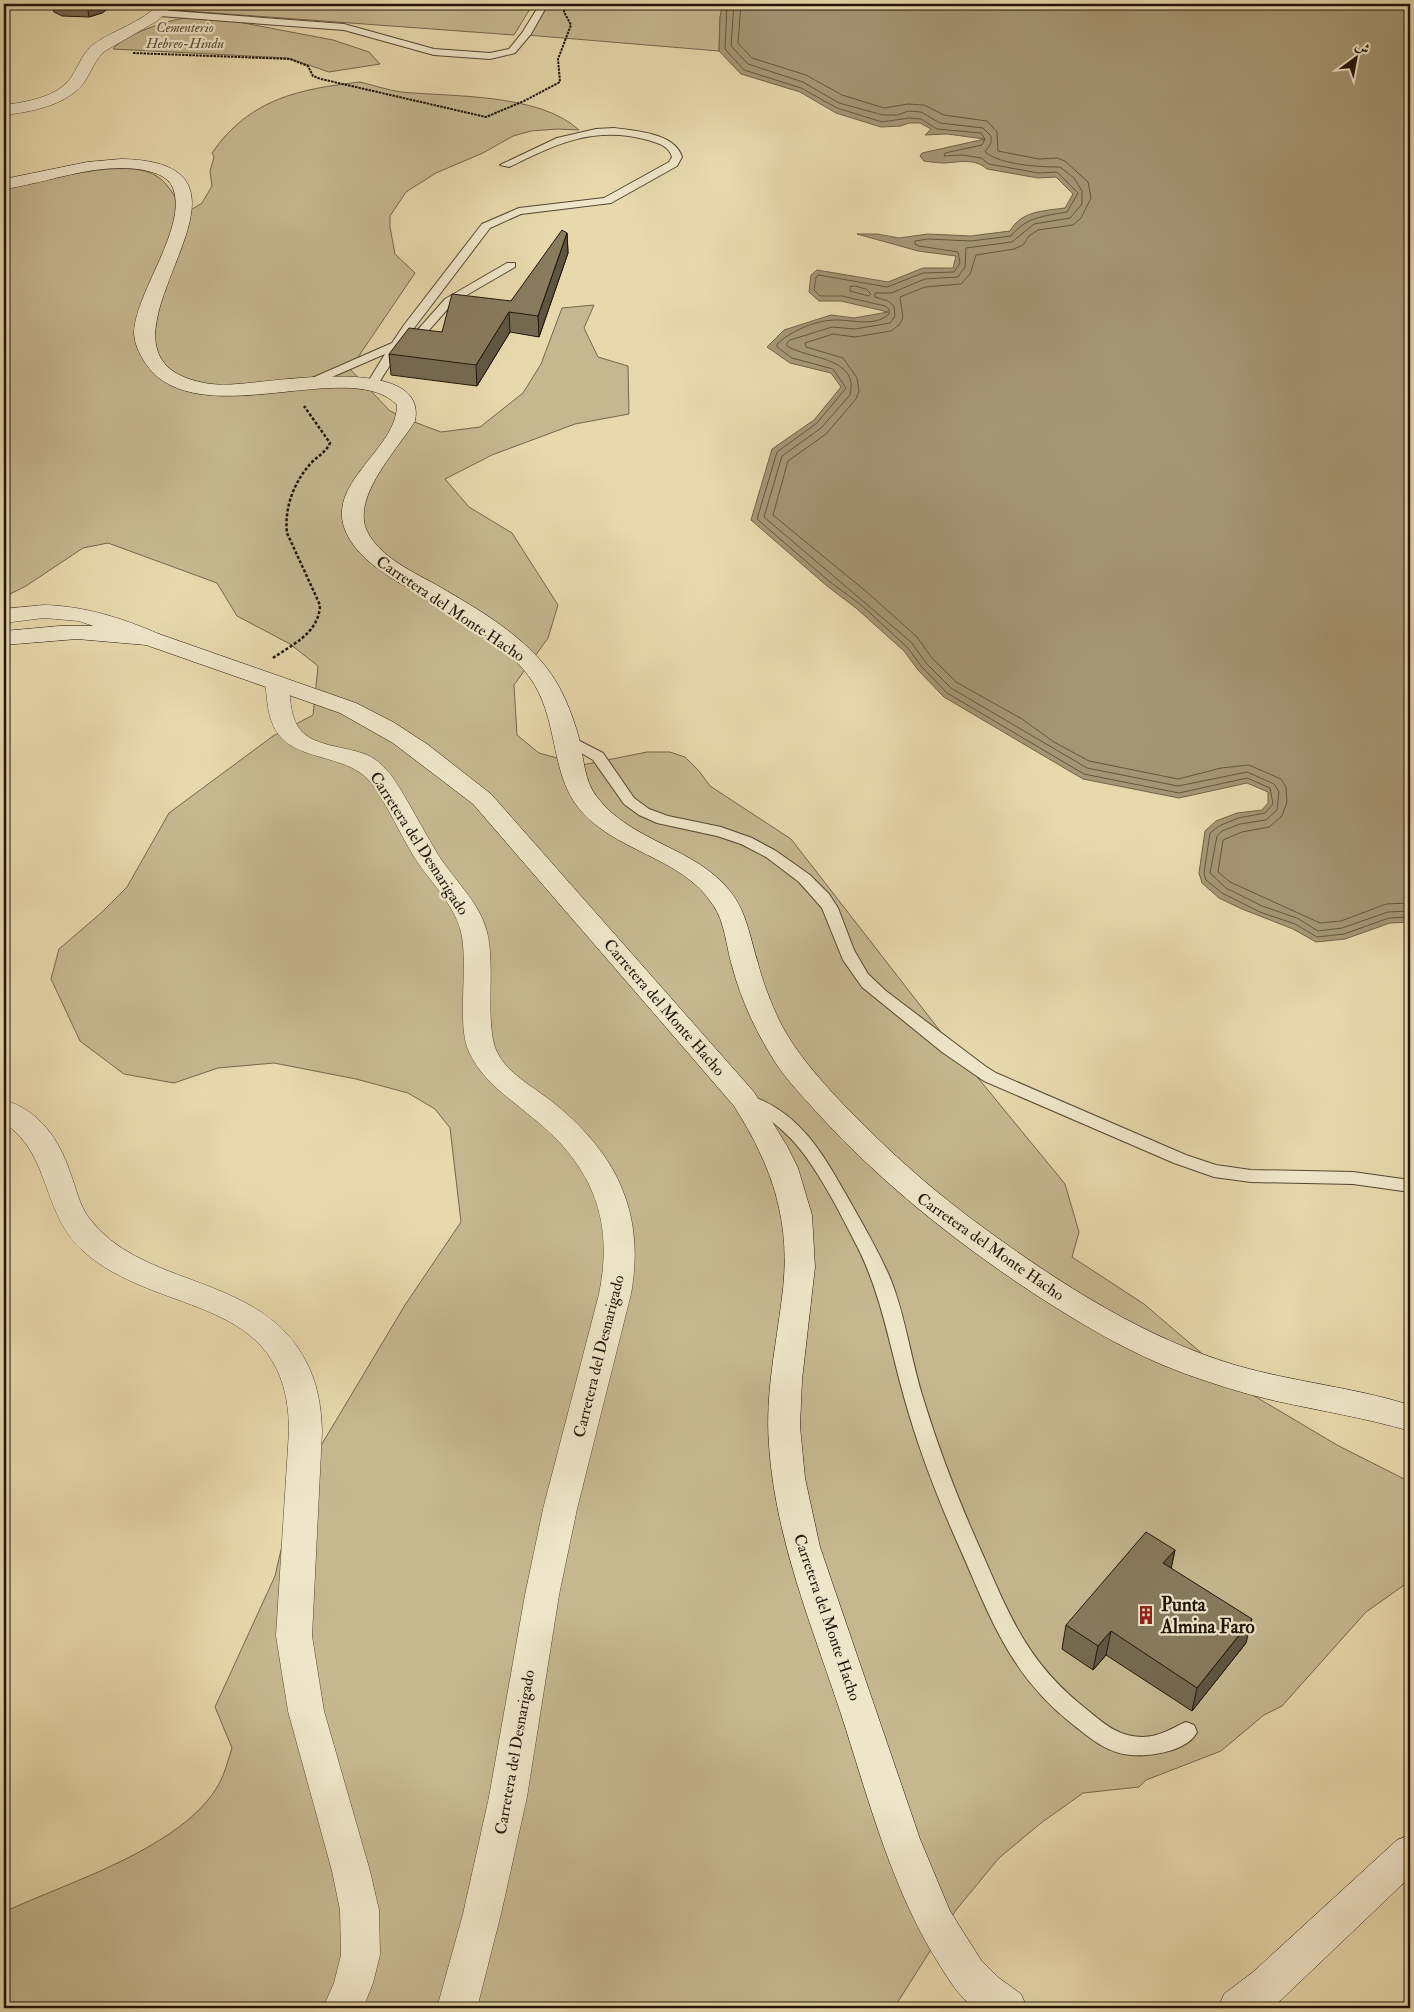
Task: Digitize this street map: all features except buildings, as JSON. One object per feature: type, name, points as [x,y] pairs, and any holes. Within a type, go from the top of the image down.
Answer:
[{"type":"main road","points":[[4,110],[31,105],[58,94],[76,82],[87,59],[99,48],[146,23],[164,8]]},
{"type":"main road","name":"Carretera del Monte Hacho","points":[[4,184],[103,164],[122,163],[140,164],[169,172],[177,179],[183,192],[185,206],[184,221],[153,293],[144,332],[148,348],[163,372],[189,385],[227,390],[348,382],[372,385],[400,395],[408,409],[398,434],[358,491],[352,506],[352,523],[358,538],[370,553],[388,566],[507,642],[530,662],[548,686],[566,738],[572,774],[578,789],[602,818],[620,831],[686,866],[707,881],[722,898],[733,917],[752,994],[767,1026],[788,1059],[857,1139],[908,1186],[966,1232],[1099,1320],[1176,1357],[1261,1385],[1371,1406],[1410,1418]]},
{"type":"main road","points":[[4,616],[38,612],[80,614],[113,621],[151,639]]},
{"type":"main road","name":"Carretera del Monte Hacho","points":[[4,638],[91,631],[122,633],[151,639],[348,708],[379,722],[444,768],[482,799],[744,1099],[768,1133],[785,1170],[796,1210],[801,1251],[784,1407],[785,1452],[791,1499],[802,1547],[902,1839],[935,1923],[967,1973],[985,1992],[1007,2008]]},
{"type":"main road","name":"Carretera del Desnarigado","points":[[263,678],[288,731],[305,744],[352,756],[370,766],[382,779],[413,835],[458,901],[473,930],[476,946],[479,1035],[482,1050],[488,1063],[499,1076],[549,1114],[575,1138],[596,1165],[610,1195],[619,1226],[620,1260],[615,1294],[560,1509],[539,1614],[508,1797],[482,1914],[457,2008]]},
{"type":"main road","points":[[4,1110],[16,1116],[38,1133],[51,1155],[64,1202],[75,1223],[92,1242],[115,1258],[142,1271],[242,1312],[272,1337],[293,1367],[305,1401],[305,1439],[294,1634],[301,1687],[313,1741],[358,1896],[362,1939],[354,1985],[343,2008]]},
{"type":"main road","points":[[1238,2008],[1267,1986],[1410,1852]]},
{"type":"lane","points":[[164,8],[344,27],[434,52],[490,56],[512,50],[526,34],[544,4]]},
{"type":"lane","points":[[372,385],[408,327],[476,235],[486,226],[500,217],[541,207],[607,201],[673,164],[677,157],[676,151],[669,145],[632,131],[615,130],[561,138],[505,165]]},
{"type":"lane","points":[[297,385],[418,336],[449,301],[468,292],[511,265]]},
{"type":"lane","points":[[439,287],[468,292]]},
{"type":"lane","points":[[566,738],[600,758],[624,798],[643,812],[670,822],[721,832],[742,839],[760,848],[798,873],[816,889],[831,907],[840,927],[850,961],[869,985],[970,1064],[990,1077],[1180,1159],[1214,1171],[1251,1176],[1353,1178],[1410,1186]]},
{"type":"lane","points":[[744,1099],[771,1113],[794,1130],[812,1150],[867,1248],[882,1281],[914,1400],[948,1499],[1008,1635],[1030,1668],[1057,1699],[1106,1738],[1124,1745],[1144,1747],[1162,1744],[1186,1732]]},
{"type":"path","points":[[83,69],[125,54],[142,52],[290,59],[308,66],[313,76],[469,115],[495,116],[526,99],[556,87],[560,82],[558,59],[570,25],[564,12],[566,4]]},
{"type":"path","points":[[263,678],[311,630],[321,614],[320,605],[287,533],[286,514],[300,476],[329,446],[330,440],[297,385]]},
{"type":"green space","points":[[179,4],[533,4],[514,35],[173,10]]},
{"type":"green space","points":[[546,4],[723,4],[720,17],[719,51],[527,35]]},
{"type":"green space","name":"Cementerio Hebreo-Hindu","points":[[185,18],[233,21],[333,40],[369,52],[380,64],[329,72],[288,58],[113,49],[136,34],[157,25]]},
{"type":"green space","points":[[360,82],[401,92],[469,96],[519,103],[541,109],[562,118],[579,130],[531,131],[513,136],[483,153],[436,173],[406,192],[390,216],[390,227],[395,254],[415,273],[350,369],[390,411],[441,432],[480,427],[523,393],[541,364],[562,308],[594,305],[584,328],[598,357],[628,366],[629,414],[575,424],[492,455],[445,479],[469,507],[512,533],[558,605],[548,638],[514,685],[517,735],[539,753],[582,765],[647,752],[670,752],[685,757],[710,786],[791,839],[951,1045],[1065,1184],[1079,1232],[1072,1257],[1144,1304],[1246,1391],[1337,1445],[1410,1482],[1410,1581],[1366,1612],[1282,1706],[1264,1715],[1221,1751],[1146,1780],[1139,1787],[1083,1793],[1041,1823],[999,1858],[956,1910],[894,2008],[4,2008],[4,1912],[122,1861],[152,1845],[179,1827],[202,1807],[219,1784],[232,1748],[215,1707],[275,1576],[295,1489],[405,1305],[461,1222],[450,1128],[435,1109],[408,1093],[356,1079],[274,1063],[218,1068],[174,1083],[124,1074],[80,1041],[51,979],[59,949],[101,913],[127,887],[169,813],[273,736],[313,715],[318,666],[290,644],[237,616],[217,583],[108,543],[83,548],[26,586],[4,597],[4,189],[61,176],[106,169],[144,171],[163,181],[186,213],[202,203],[212,186],[210,171],[214,157],[212,153],[226,135],[242,120],[277,100],[296,93],[316,88]]},
{"type":"water","points":[[723,4],[1410,4],[1410,922],[1390,923],[1345,939],[1316,942],[1293,929],[1219,898],[1202,883],[1199,873],[1205,831],[1216,821],[1237,813],[1262,810],[1268,803],[1268,792],[1247,783],[1179,798],[1083,779],[944,697],[918,670],[904,651],[751,520],[772,449],[814,420],[841,387],[831,373],[790,363],[767,347],[784,330],[831,315],[854,318],[888,312],[841,301],[819,301],[809,292],[811,275],[817,270],[888,282],[923,268],[953,268],[956,256],[918,251],[857,234],[877,234],[899,238],[928,234],[971,236],[1010,231],[1020,219],[1033,213],[1065,208],[1073,194],[1056,177],[1038,178],[987,169],[972,162],[942,163],[924,161],[920,156],[922,153],[985,139],[947,134],[925,135],[931,129],[920,123],[881,127],[836,113],[800,92],[741,74],[719,51],[720,17]]},
{"type":"place","name":"Punta Almina Faro","points":[[1146,1615]]}]
